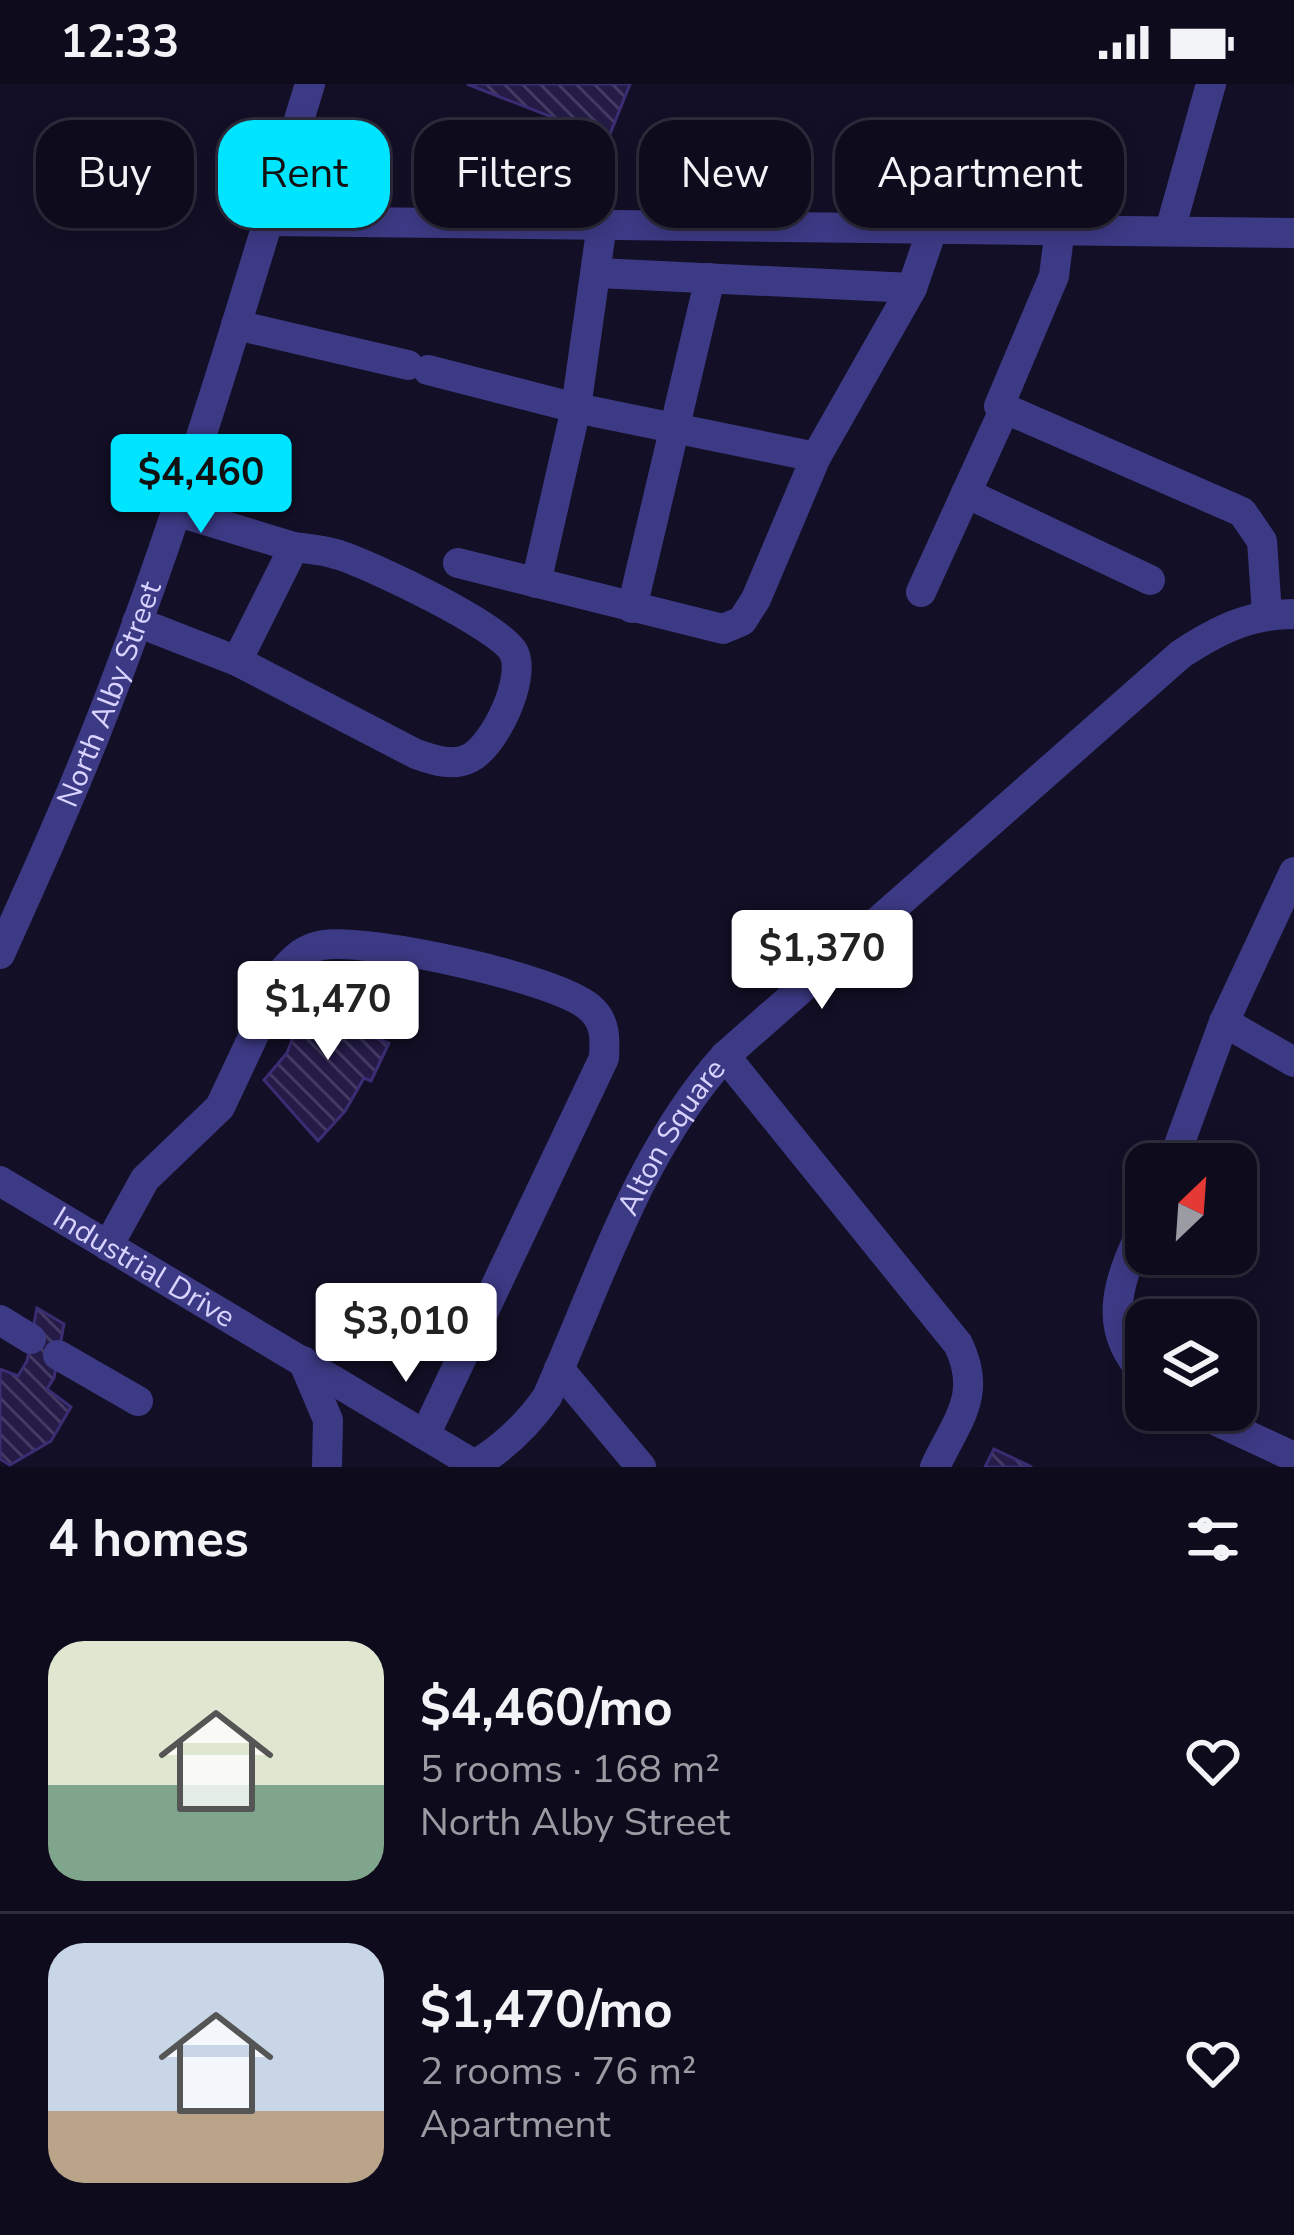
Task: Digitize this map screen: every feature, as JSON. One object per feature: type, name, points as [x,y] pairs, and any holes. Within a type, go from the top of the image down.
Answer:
[{"type":"street","name":"North Alby Street","points":[[299,120],[310,84]]},
{"type":"street","points":[[1170,230],[1211,84]]},
{"type":"street","points":[[615,224],[835,226]]},
{"type":"street","name":"North Alby Street","points":[[0,954],[62,816],[137,622],[266,228]]},
{"type":"street","points":[[536,584],[576,408],[602,228]]},
{"type":"street","points":[[458,563],[723,629],[742,621],[757,599],[816,457],[913,288],[933,228]]},
{"type":"street","points":[[1280,614],[1262,542],[1242,512],[999,406],[1054,276],[1060,228],[1294,233]]},
{"type":"street","points":[[598,273],[913,288]]},
{"type":"street","points":[[632,608],[710,278]]},
{"type":"street","points":[[236,325],[576,408],[816,457]]},
{"type":"street","points":[[921,592],[1005,408]]},
{"type":"street","points":[[966,493],[1150,580]]},
{"type":"street","points":[[137,622],[237,661],[416,754],[443,763],[469,759],[490,740],[512,697],[518,665],[506,641],[375,568],[175,511]]},
{"type":"street","points":[[237,661],[294,547]]},
{"type":"street","name":"Alton Square","points":[[473,1466],[530,1422],[559,1369],[664,1136],[695,1089],[725,1056],[1181,655],[1218,630],[1280,614]]},
{"type":"street","points":[[1180,1143],[1224,1022],[1294,872]]},
{"type":"street","points":[[108,1246],[145,1179],[220,1107],[285,969],[300,952],[324,945],[401,949],[562,990],[592,1009],[605,1030],[604,1058],[425,1435]]},
{"type":"street","points":[[1224,1022],[1294,1062]]},
{"type":"street","points":[[725,1056],[958,1344],[969,1367],[971,1387],[935,1467]]},
{"type":"street","name":"Industrial Drive","points":[[0,1181],[473,1466]]},
{"type":"street","points":[[1125,1267],[1118,1282],[1118,1323],[1125,1342]]},
{"type":"street","points":[[0,1320],[31,1339]]},
{"type":"street","points":[[58,1355],[138,1401]]},
{"type":"street","points":[[303,1361],[328,1420],[327,1467]]},
{"type":"street","points":[[559,1369],[641,1467]]},
{"type":"street","points":[[1238,1431],[1294,1457]]},
{"type":"building","points":[[467,84],[630,84],[615,122],[559,120]]},
{"type":"building","points":[[299,1006],[380,1007],[376,1038],[389,1043],[371,1081],[364,1078],[345,1111],[318,1141],[264,1080],[287,1053]]},
{"type":"building","points":[[37,1308],[64,1324],[54,1378],[47,1389],[71,1407],[51,1441],[10,1465],[0,1459],[0,1369],[18,1376],[27,1361]]},
{"type":"building","points":[[994,1449],[1032,1467],[985,1467]]}]
